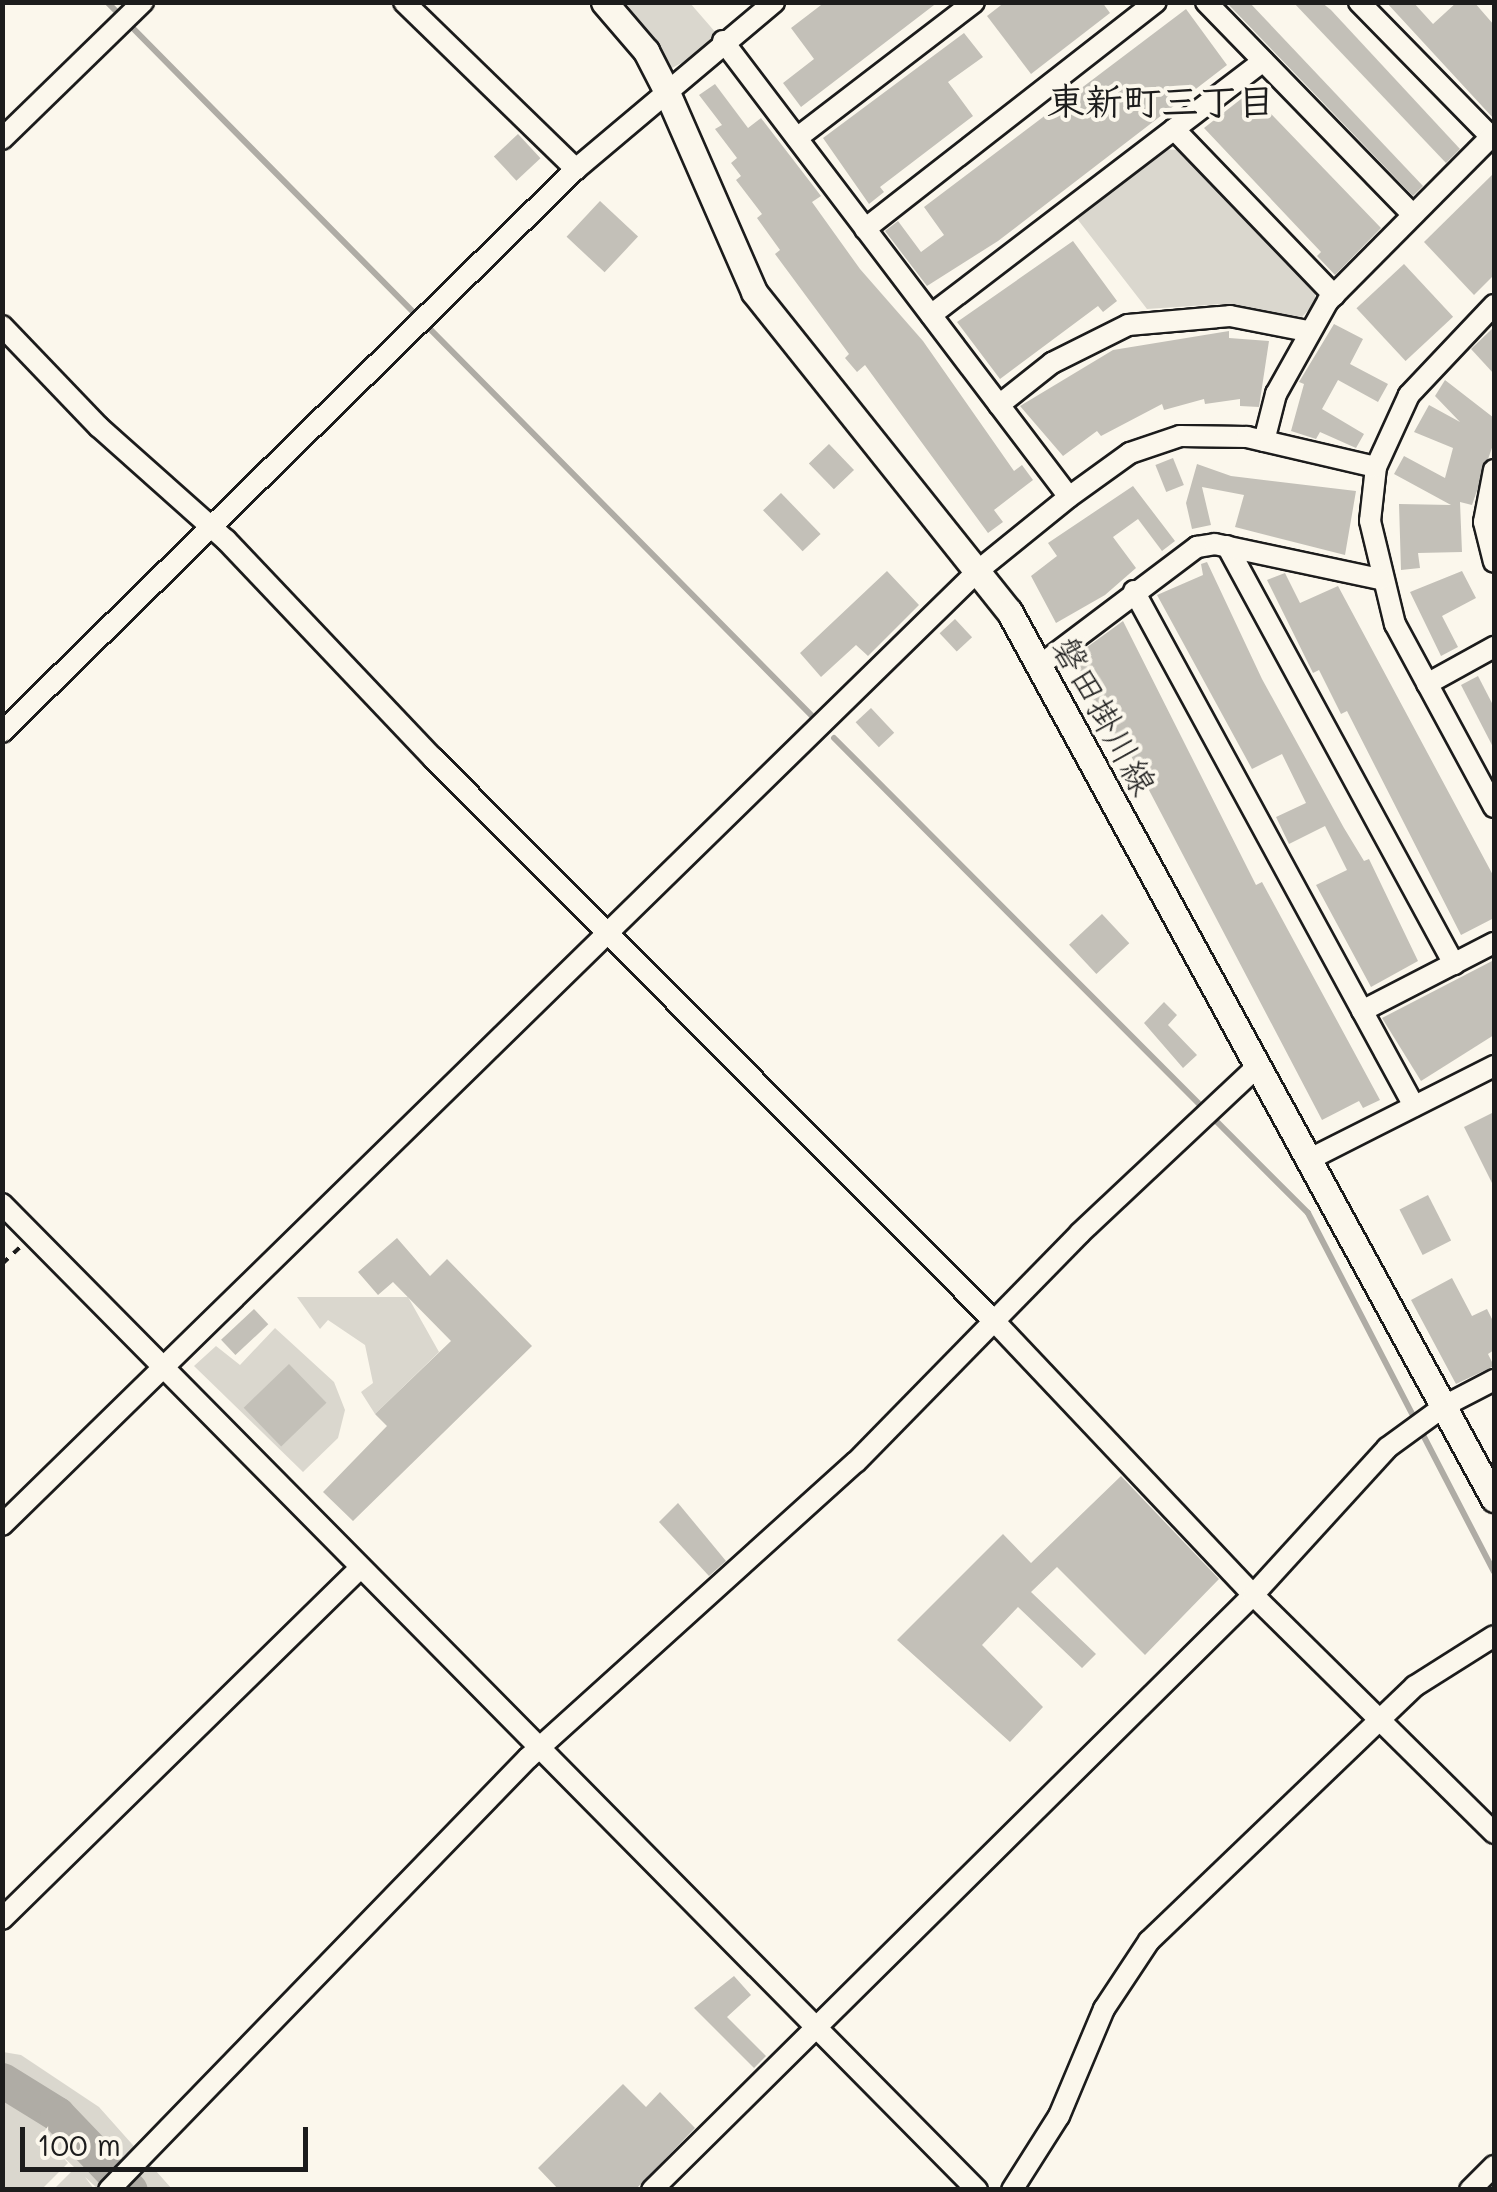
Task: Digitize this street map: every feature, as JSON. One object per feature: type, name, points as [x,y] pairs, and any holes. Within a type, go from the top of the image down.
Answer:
[{"type":"main road","name":"磐田掛川線","points":[[604,2],[636,38],[666,88],[754,292],[980,569],[1039,666],[1494,1499]]},
{"type":"street","points":[[2,139],[142,2]]},
{"type":"street","points":[[404,2],[576,169]]},
{"type":"street","points":[[2,732],[576,169],[666,88],[774,2]]},
{"type":"street","points":[[797,138],[974,2]]},
{"type":"street","points":[[866,229],[1156,2]]},
{"type":"street","points":[[1206,2],[1414,216]]},
{"type":"street","points":[[1264,441],[1276,394],[1307,331],[1334,294],[1493,136],[1359,2]]},
{"type":"street","points":[[723,41],[1069,497]]},
{"type":"street","points":[[931,315],[1263,61]]},
{"type":"street","points":[[1174,129],[1334,294]]},
{"type":"street","points":[[1494,306],[1409,395],[1376,467],[1370,520],[1380,579],[1427,684],[1494,808]]},
{"type":"street","points":[[999,404],[1052,363],[1128,325],[1230,316],[1307,331]]},
{"type":"street","points":[[2,326],[612,933],[995,1322],[1253,1594],[1494,1833]]},
{"type":"street","points":[[2,1524],[612,933],[980,569],[1069,497],[1152,443],[1212,434],[1264,441],[1376,467]]},
{"type":"street","points":[[1494,470],[1484,522],[1494,562]]},
{"type":"street","points":[[1039,666],[1197,547],[1227,546],[1380,579]]},
{"type":"street","points":[[1227,546],[1454,964]]},
{"type":"street","points":[[1134,591],[1414,1106]]},
{"type":"street","points":[[1427,684],[1494,648]]},
{"type":"street","points":[[1362,1011],[1494,943]]},
{"type":"street","points":[[109,2190],[540,1750],[782,1532],[1258,1066]]},
{"type":"street","points":[[1310,1158],[1494,1067]]},
{"type":"street","points":[[2,1204],[976,2190]]},
{"type":"street","points":[[652,2190],[1253,1594],[1387,1448],[1446,1405],[1494,1380]]},
{"type":"street","points":[[2,1918],[360,1568]]},
{"type":"street","points":[[1012,2190],[1059,2116],[1104,2009],[1150,1941],[1378,1718],[1415,1686],[1494,1636]]},
{"type":"street","points":[[1470,2190],[1494,2166]]},
{"type":"shaded area","points":[[626,3],[690,3],[723,41],[672,68]]},
{"type":"shaded area","points":[[1163,149],[1178,150],[1314,287],[1316,302],[1302,317],[1222,304],[1147,309],[1075,216]]},
{"type":"shaded area","points":[[297,1297],[408,1297],[439,1352],[375,1414],[361,1392],[373,1383],[365,1345],[328,1320],[320,1329]]},
{"type":"shaded area","points":[[275,1328],[334,1382],[345,1410],[338,1438],[303,1472],[194,1366],[216,1346],[240,1365]]},
{"type":"shaded area","points":[[3,2052],[21,2055],[99,2107],[172,2189],[98,2189],[85,2177],[94,2189],[54,2189],[75,2168],[56,2150],[68,2163],[42,2189],[3,2190]]},
{"type":"building","points":[[825,2],[938,2],[801,107],[783,83],[814,59],[791,28]]},
{"type":"building","points":[[1005,2],[1102,2],[1110,13],[1031,74],[987,16]]},
{"type":"building","points":[[1226,2],[1249,2],[1423,186],[1413,196]]},
{"type":"building","points":[[1293,2],[1321,2],[1331,10],[1460,149],[1446,163]]},
{"type":"building","points":[[1386,2],[1413,2],[1433,24],[1457,2],[1474,2],[1494,25],[1494,119]]},
{"type":"building","points":[[1186,9],[1227,65],[998,241],[927,286],[885,231],[898,221],[921,252],[944,235],[924,207]]},
{"type":"building","points":[[964,33],[983,57],[948,82],[973,116],[880,187],[884,192],[869,204],[823,138]]},
{"type":"building","points":[[715,84],[748,128],[761,118],[821,196],[812,202],[860,269],[923,341],[1014,471],[1022,465],[1033,480],[994,510],[1003,522],[988,533],[865,365],[857,372],[845,358],[849,354],[775,254],[780,250],[757,218],[762,214],[736,180],[741,176],[731,163],[737,158],[715,129],[722,125],[699,95]]},
{"type":"building","points":[[1250,92],[1381,228],[1335,275],[1317,256],[1321,252],[1204,128]]},
{"type":"building","points":[[518,134],[541,158],[516,181],[494,157]]},
{"type":"building","points":[[1494,173],[1494,275],[1474,295],[1424,242]]},
{"type":"building","points":[[600,201],[638,236],[605,272],[567,237]]},
{"type":"building","points":[[1073,241],[1117,301],[1103,312],[1098,306],[1000,379],[957,322]]},
{"type":"building","points":[[1404,264],[1453,317],[1406,361],[1356,308]]},
{"type":"building","points":[[1334,324],[1363,339],[1350,364],[1388,384],[1378,402],[1338,380],[1322,409],[1364,434],[1356,448],[1320,432],[1316,439],[1291,431],[1304,384],[1299,382]]},
{"type":"building","points":[[1494,327],[1494,374],[1471,349]]},
{"type":"building","points":[[1229,331],[1229,338],[1269,341],[1259,407],[1240,406],[1240,399],[1205,404],[1204,399],[1164,410],[1162,404],[1101,436],[1097,431],[1063,456],[1020,406],[1113,350]]},
{"type":"building","points":[[1445,380],[1494,418],[1494,442],[1472,505],[1460,502],[1462,552],[1418,553],[1420,568],[1401,570],[1399,504],[1451,505],[1394,474],[1404,456],[1445,478],[1453,448],[1414,432],[1429,405],[1460,422],[1435,396]]},
{"type":"building","points":[[829,444],[854,470],[834,489],[809,463]]},
{"type":"building","points":[[1173,458],[1184,485],[1166,492],[1155,465]]},
{"type":"building","points":[[1197,464],[1231,476],[1356,491],[1345,555],[1235,527],[1244,495],[1202,487],[1211,525],[1192,529],[1186,503]]},
{"type":"building","points":[[1133,486],[1175,541],[1162,551],[1138,519],[1113,537],[1136,568],[1105,595],[1056,623],[1031,576],[1057,556],[1048,543]]},
{"type":"building","points":[[781,493],[821,534],[803,551],[763,510]]},
{"type":"building","points":[[1207,562],[1262,679],[1344,828],[1364,861],[1369,859],[1418,961],[1371,987],[1316,885],[1347,870],[1325,826],[1289,844],[1276,817],[1306,803],[1282,754],[1252,769],[1157,595],[1203,575],[1201,564]]},
{"type":"building","points":[[887,571],[919,605],[868,656],[856,645],[821,677],[800,653]]},
{"type":"building","points":[[1462,571],[1476,598],[1442,616],[1458,647],[1441,656],[1410,592]]},
{"type":"building","points":[[1285,573],[1300,603],[1338,586],[1494,877],[1494,918],[1461,935],[1347,711],[1341,714],[1319,670],[1313,673],[1267,580]]},
{"type":"building","points":[[955,619],[972,637],[957,652],[940,633]]},
{"type":"building","points":[[1123,621],[1256,885],[1262,882],[1380,1100],[1363,1108],[1359,1101],[1322,1120],[1129,752],[1122,755],[1101,717],[1072,658]]},
{"type":"building","points":[[1478,676],[1494,707],[1494,749],[1461,685]]},
{"type":"building","points":[[871,708],[894,733],[879,747],[856,722]]},
{"type":"building","points":[[1102,914],[1129,943],[1096,974],[1069,945]]},
{"type":"building","points":[[1494,960],[1494,1035],[1421,1081],[1382,1018]]},
{"type":"building","points":[[1164,1002],[1177,1015],[1168,1025],[1197,1055],[1183,1068],[1144,1023]]},
{"type":"building","points":[[1494,1112],[1494,1187],[1464,1127]]},
{"type":"building","points":[[1428,1195],[1451,1240],[1423,1255],[1399,1210]]},
{"type":"building","points":[[397,1238],[430,1276],[447,1259],[532,1346],[353,1521],[323,1492],[387,1426],[375,1414],[451,1341],[393,1282],[378,1295],[358,1272]]},
{"type":"building","points":[[1452,1278],[1472,1316],[1487,1309],[1494,1323],[1494,1350],[1488,1354],[1494,1366],[1456,1384],[1411,1300]]},
{"type":"building","points":[[254,1309],[268,1324],[235,1355],[221,1340]]},
{"type":"building","points":[[289,1364],[327,1403],[281,1447],[244,1408]]},
{"type":"building","points":[[1121,1476],[1219,1579],[1145,1655],[1057,1567],[1031,1592],[1096,1654],[1082,1668],[1018,1607],[982,1645],[1043,1707],[1010,1742],[897,1640],[1003,1534],[1031,1563]]},
{"type":"building","points":[[678,1503],[726,1561],[709,1576],[659,1522]]},
{"type":"building","points":[[734,1976],[751,1995],[727,2017],[766,2056],[754,2068],[694,2008]]},
{"type":"building","points":[[623,2084],[646,2107],[660,2092],[695,2128],[635,2190],[559,2190],[538,2168]]},
{"type":"waterway","points":[[107,2],[813,717]]},
{"type":"waterway","points":[[834,738],[1308,1213],[1494,1572]]},
{"type":"waterway","points":[[2,2080],[57,2114],[130,2190]]},
{"type":"district","name":"東新町三丁目","points":[[1161,101]]}]
